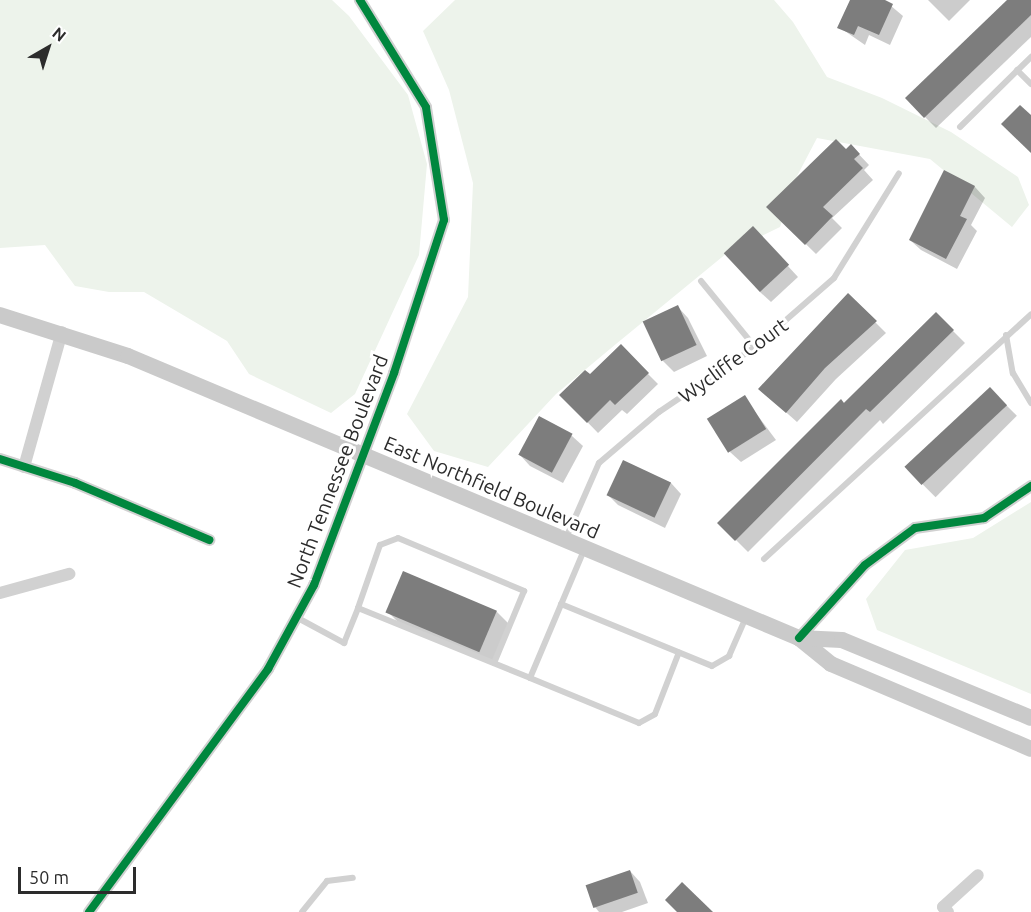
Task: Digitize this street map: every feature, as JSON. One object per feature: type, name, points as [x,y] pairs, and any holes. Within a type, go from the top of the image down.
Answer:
[{"type":"main road","name":"East Northfield Boulevard","points":[[0,315],[62,332],[128,356],[799,638],[831,664],[1031,749]]},
{"type":"main road","name":"East Northfield Boulevard","points":[[799,638],[842,640],[1031,718]]},
{"type":"street","name":"North Tennessee Boulevard","points":[[89,912],[268,669],[314,585],[363,456],[444,220],[426,107],[360,0]]},
{"type":"street","points":[[24,467],[62,332]]},
{"type":"street","points":[[0,459],[75,483],[209,540]]},
{"type":"street","points":[[799,638],[865,564],[915,528],[984,518],[1031,486]]},
{"type":"street","points":[[0,593],[69,574]]},
{"type":"street","points":[[948,912],[943,907],[978,875]]},
{"type":"lane","points":[[960,127],[1031,57]]},
{"type":"lane","points":[[1017,70],[1031,84]]},
{"type":"lane","name":"Wycliffe Court","points":[[565,541],[599,463],[659,412],[755,346],[834,278],[899,173]]},
{"type":"lane","points":[[701,281],[755,346]]},
{"type":"lane","points":[[764,560],[1031,314]]},
{"type":"lane","points":[[1006,336],[1013,373],[1031,403]]},
{"type":"lane","points":[[296,617],[344,643],[380,545],[398,538],[524,591],[494,663]]},
{"type":"lane","points":[[530,678],[585,549]]},
{"type":"lane","points":[[561,604],[712,666],[729,656],[746,616]]},
{"type":"lane","points":[[358,608],[639,723],[655,714],[679,652]]},
{"type":"lane","points":[[303,912],[327,881],[353,878]]},
{"type":"shaded area","points":[[0,0],[332,0],[349,16],[408,95],[427,164],[419,255],[355,394],[331,413],[249,374],[227,341],[144,292],[109,292],[75,286],[45,245],[0,248]]},
{"type":"shaded area","points":[[455,0],[774,0],[793,22],[827,77],[882,98],[951,132],[1018,177],[1029,205],[1012,227],[930,159],[817,138],[795,180],[780,227],[727,253],[616,344],[556,394],[488,467],[434,451],[407,414],[468,297],[473,183],[449,90],[423,31]]},
{"type":"shaded area","points":[[1031,502],[1031,694],[877,630],[866,599],[905,550],[973,538]]},
{"type":"building","points":[[850,0],[885,0],[893,4],[879,35],[858,26],[854,35],[837,28]]},
{"type":"building","points":[[1007,0],[1031,0],[1031,15],[924,118],[905,98]]},
{"type":"building","points":[[1020,105],[1031,115],[1031,153],[1001,124]]},
{"type":"building","points":[[836,139],[846,149],[851,144],[860,154],[854,159],[863,168],[823,207],[833,216],[805,245],[766,207]]},
{"type":"building","points":[[944,170],[975,186],[960,216],[967,219],[946,259],[909,240]]},
{"type":"building","points":[[753,226],[789,265],[760,292],[724,253]]},
{"type":"building","points":[[848,293],[877,321],[825,368],[786,413],[758,389]]},
{"type":"building","points":[[678,305],[697,345],[661,361],[643,321]]},
{"type":"building","points":[[936,312],[954,330],[870,412],[866,409],[735,541],[717,523],[841,399],[844,403]]},
{"type":"building","points":[[621,344],[649,373],[615,405],[610,400],[587,423],[559,395],[585,370],[590,374]]},
{"type":"building","points":[[990,387],[1007,405],[921,485],[904,467]]},
{"type":"building","points":[[745,395],[766,429],[728,453],[707,419]]},
{"type":"building","points":[[539,416],[573,434],[552,473],[518,455]]},
{"type":"building","points":[[623,460],[671,482],[655,518],[607,495]]},
{"type":"building","points":[[403,571],[497,611],[479,652],[385,612]]},
{"type":"building","points":[[630,870],[638,893],[593,908],[586,885]]},
{"type":"building","points":[[682,882],[713,912],[677,912],[665,900]]},
{"type":"cycle path","points":[[89,912],[268,669],[314,585],[394,373],[444,220],[426,107],[360,0]]},
{"type":"cycle path","points":[[0,459],[75,483],[209,540]]},
{"type":"cycle path","points":[[799,638],[865,565],[915,528],[984,518],[1031,486]]}]
